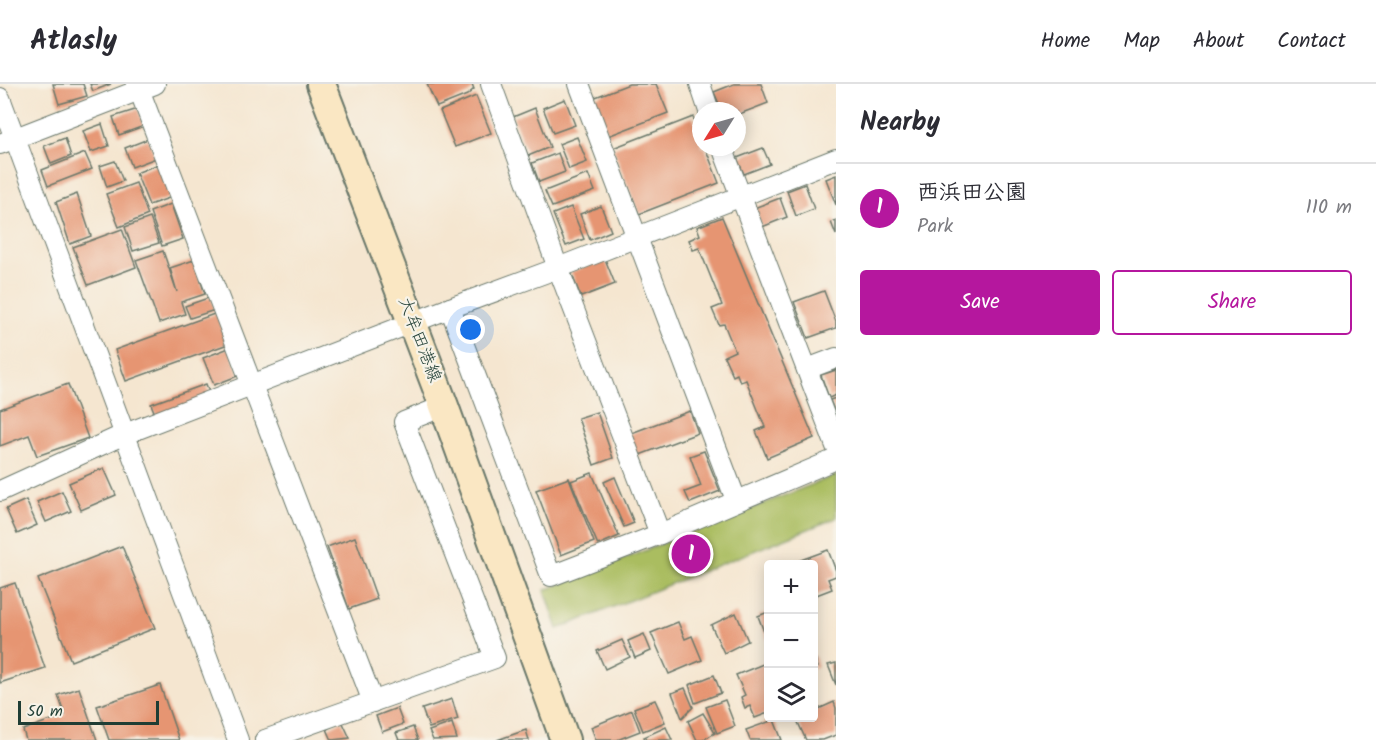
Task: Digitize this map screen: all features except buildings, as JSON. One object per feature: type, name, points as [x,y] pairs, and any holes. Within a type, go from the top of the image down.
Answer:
[{"type":"main road","name":"大牟田港線","points":[[321,84],[444,406],[565,740]]},
{"type":"street","points":[[491,84],[558,268],[660,534]]},
{"type":"street","points":[[579,84],[736,500]]},
{"type":"street","points":[[700,84],[706,102]]},
{"type":"street","points":[[8,141],[144,86],[252,386],[374,702]]},
{"type":"street","points":[[0,98],[8,141],[125,434],[238,740]]},
{"type":"street","points":[[725,156],[836,446]]},
{"type":"street","points":[[0,491],[125,434],[836,159]]},
{"type":"street","points":[[450,308],[551,576],[660,534],[836,459]]},
{"type":"street","points":[[807,369],[836,358]]},
{"type":"street","points":[[265,740],[495,657],[404,422],[444,406]]},
{"type":"green space","points":[[836,475],[836,518],[558,629],[545,590]]},
{"type":"place","name":"西浜田公園","points":[[691,554]]}]
